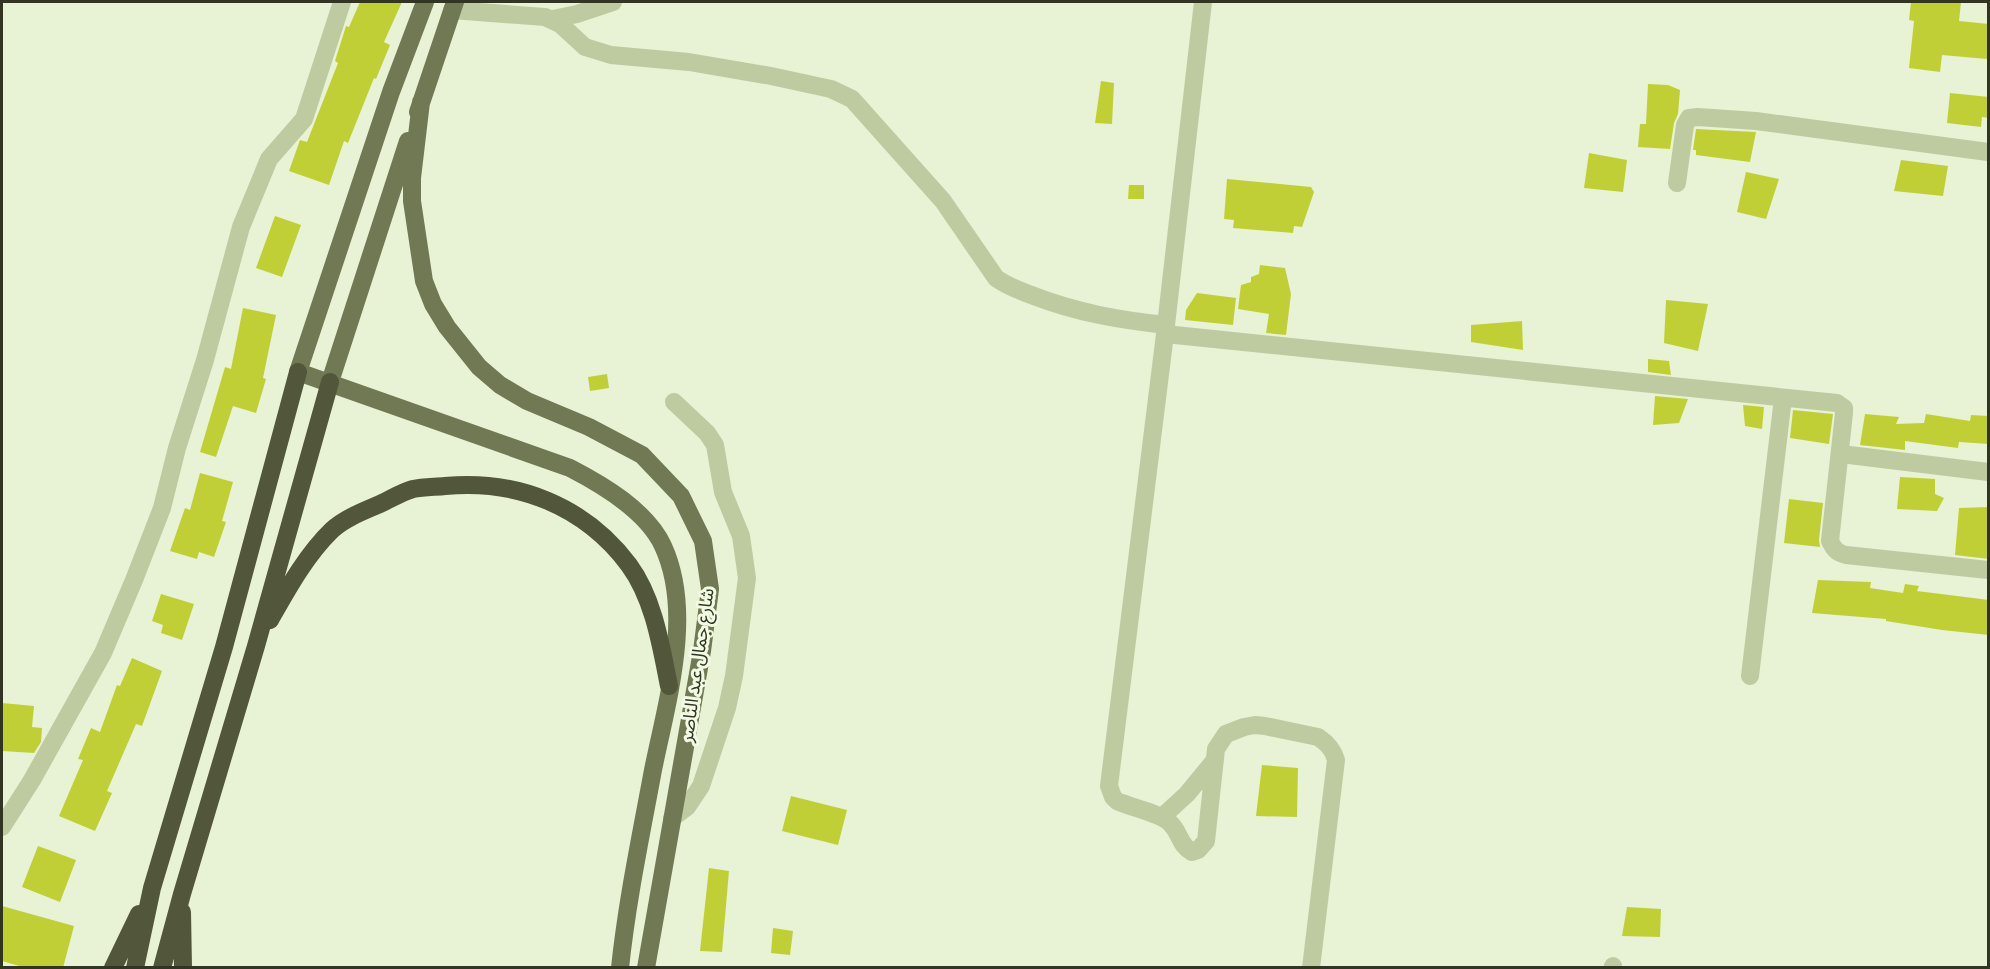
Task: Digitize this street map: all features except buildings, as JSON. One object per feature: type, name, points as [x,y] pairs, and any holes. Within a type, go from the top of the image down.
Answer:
[{"type":"highway","points":[[135,968],[152,888],[224,647],[298,372]]},
{"type":"highway","points":[[162,968],[330,382]]},
{"type":"highway","points":[[256,645],[276,609],[314,551],[334,529],[359,513],[414,489],[467,484],[502,486],[535,495],[564,507],[612,545],[631,567],[645,595],[657,630],[669,686]]},
{"type":"highway","points":[[112,968],[152,888]]},
{"type":"highway","points":[[182,894],[183,968]]},
{"type":"main road","points":[[298,372],[391,92],[424,2]]},
{"type":"main road","points":[[330,382],[453,6]]},
{"type":"main road","name":"شارع جمال عبد الناصر","points":[[421,102],[412,178],[412,201],[424,281],[433,304],[447,327],[479,367],[500,386],[527,401],[618,441],[642,455],[681,496],[703,541],[710,589],[702,651],[646,968]]},
{"type":"main road","name":"شارع جمال عبد الناصر","points":[[298,372],[570,468],[599,483],[621,499],[645,521],[662,543],[670,563],[677,595],[677,616],[669,686],[624,923],[620,968]]},
{"type":"street","points":[[2,827],[32,780],[103,653],[134,580],[162,508],[241,227],[269,159],[304,119],[342,2]]},
{"type":"street","points":[[453,6],[553,19],[613,2]]},
{"type":"street","points":[[1203,2],[1166,330],[1109,786],[1113,797],[1118,801],[1172,824],[1181,842],[1192,852],[1203,846],[1207,836],[1218,743],[1226,734],[1255,725],[1318,737],[1325,741],[1336,760],[1311,968]]},
{"type":"street","points":[[553,19],[585,47],[594,51],[611,55],[717,66],[831,89],[852,99],[896,145],[943,201],[996,278],[1006,285],[1055,304],[1115,320],[1166,330],[1837,404],[1841,406],[1844,413],[1830,541],[1833,548],[1838,553],[1989,570]]},
{"type":"street","points":[[1677,183],[1685,125],[1689,118],[1698,117],[1756,121],[1989,152]]},
{"type":"street","points":[[1750,676],[1783,398]]},
{"type":"street","points":[[672,818],[687,807],[701,786],[727,708],[734,676],[747,578],[741,536],[723,492],[715,445],[707,433],[674,402]]},
{"type":"street","points":[[1841,454],[1989,472]]},
{"type":"street","points":[[1162,818],[1187,794],[1215,760]]}]
